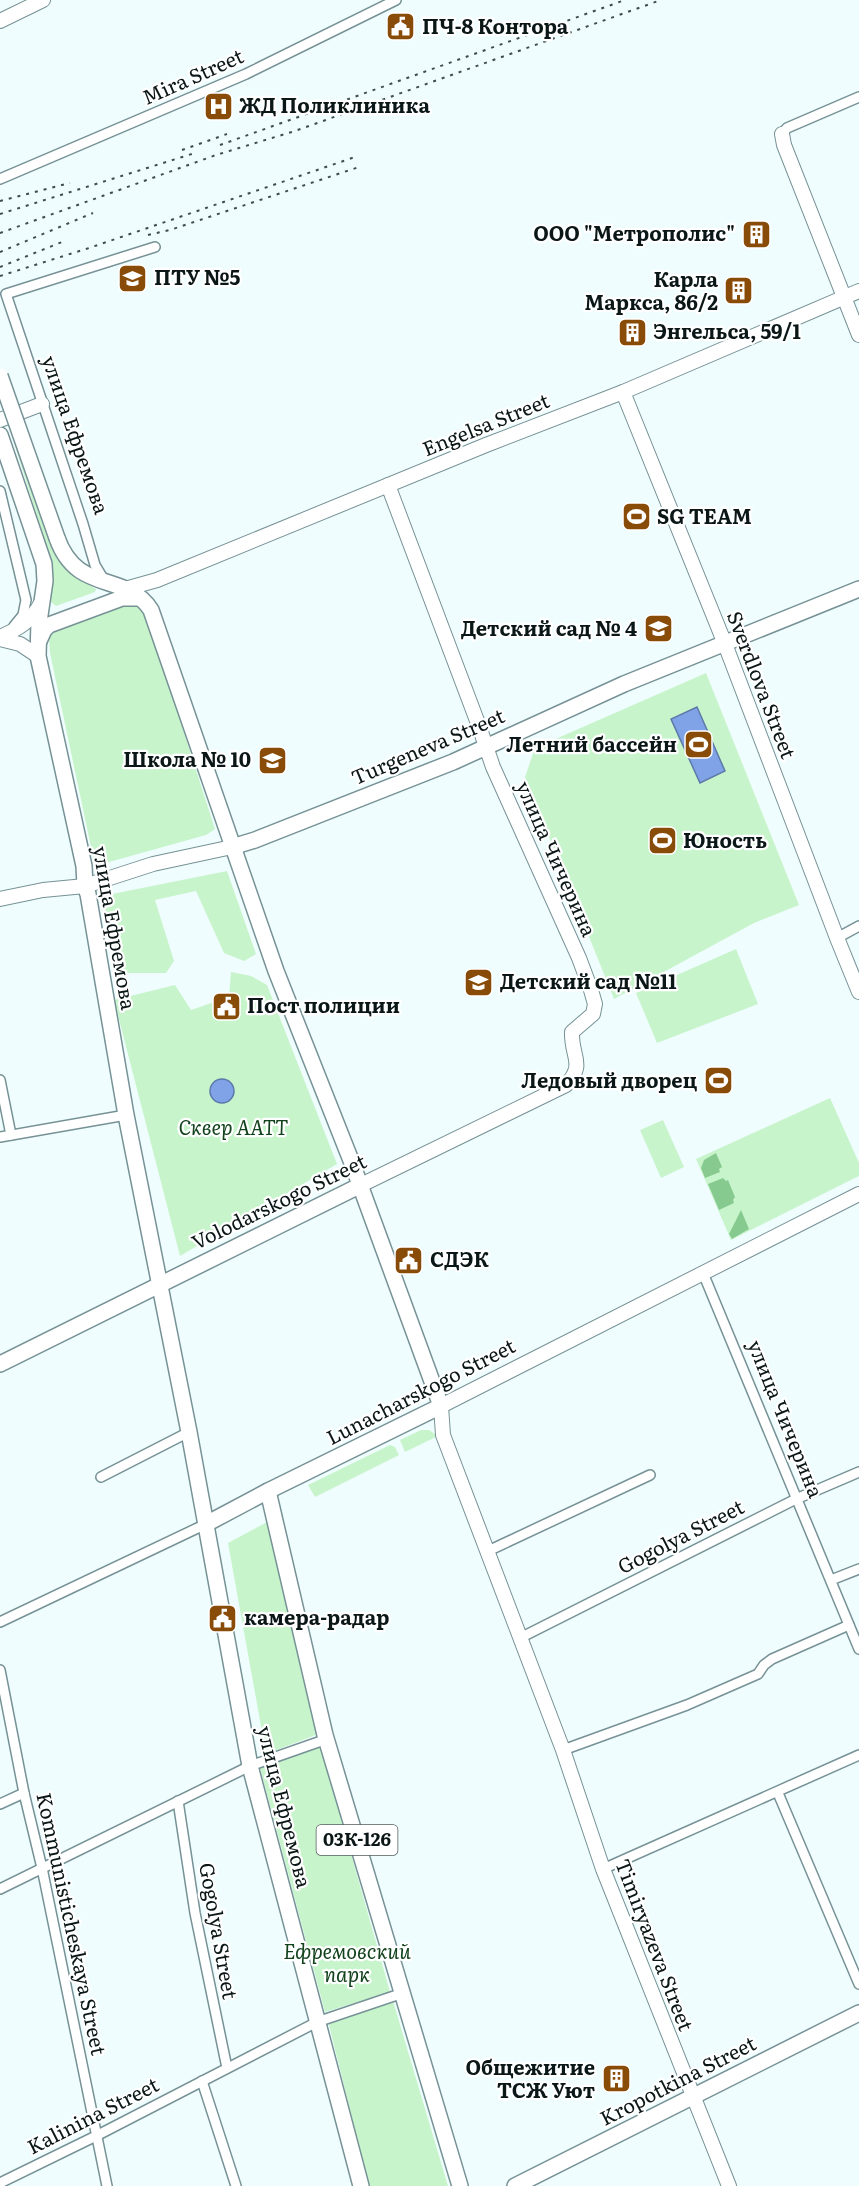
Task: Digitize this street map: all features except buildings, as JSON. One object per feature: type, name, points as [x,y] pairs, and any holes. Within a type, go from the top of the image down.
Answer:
[{"type":"main road","name":"улица Ефремова","points":[[0,376],[57,538],[67,559],[74,567],[92,579],[137,594],[148,605]]},
{"type":"main road","name":"улица Ефремова","points":[[0,435],[45,571],[38,655],[84,866],[85,886],[126,1115],[158,1286],[189,1432],[250,1766],[361,2186]]},
{"type":"main road","name":"Turgeneva Street","points":[[232,847],[373,794],[624,684],[859,589]]},
{"type":"main road","points":[[38,655],[40,638],[49,625],[122,598],[132,597],[148,605],[276,971],[361,1185],[441,1406]]},
{"type":"main road","name":"Volodarskogo Street","points":[[0,1364],[361,1185]]},
{"type":"main road","name":"Lunacharskogo Street","points":[[206,1524],[441,1406]]},
{"type":"main road","name":"03К-126","points":[[268,1491],[327,1739],[460,2186]]},
{"type":"main road","name":"Kropotkina Street","points":[[515,2186],[859,2013]]},
{"type":"street","points":[[0,21],[42,0]]},
{"type":"street","name":"Mira Street","points":[[0,179],[246,74],[396,0]]},
{"type":"street","points":[[859,97],[787,128],[782,134],[784,145],[859,335]]},
{"type":"street","name":"улица Ефремова","points":[[119,587],[98,572],[6,294],[155,246]]},
{"type":"street","name":"Engelsa Street","points":[[119,587],[157,580],[623,392],[859,291]]},
{"type":"street","name":"Sverdlova Street","points":[[623,392],[725,644],[859,992]]},
{"type":"street","points":[[0,420],[42,404]]},
{"type":"street","name":"улица Чичерина","points":[[388,486],[493,767],[591,990],[595,1004],[593,1014],[572,1032],[578,1065],[575,1076]]},
{"type":"street","points":[[0,491],[26,600],[25,610],[19,621],[0,637]]},
{"type":"street","points":[[88,538],[100,566],[109,576],[127,582],[157,580]]},
{"type":"street","points":[[148,605],[150,591],[157,580]]},
{"type":"street","points":[[0,637],[25,624],[34,615],[43,599]]},
{"type":"street","points":[[0,637],[20,644],[38,655]]},
{"type":"street","name":"Turgeneva Street","points":[[0,899],[43,890],[85,886],[153,864],[232,847]]},
{"type":"street","points":[[837,938],[859,926]]},
{"type":"street","name":"Volodarskogo Street","points":[[361,1185],[566,1085],[575,1076]]},
{"type":"street","points":[[0,1080],[11,1135]]},
{"type":"street","points":[[0,1137],[126,1115]]},
{"type":"street","name":"Lunacharskogo Street","points":[[441,1406],[859,1194]]},
{"type":"street","name":"улица Чичерина","points":[[703,1272],[859,1649]]},
{"type":"street","name":"Timiryazeva Street","points":[[441,1406],[442,1435],[563,1750],[603,1869],[729,2186]]},
{"type":"street","points":[[101,1477],[189,1432]]},
{"type":"street","name":"Gogolya Street","points":[[520,1638],[796,1499],[859,1473]]},
{"type":"street","points":[[488,1551],[650,1475]]},
{"type":"street","name":"Lunacharskogo Street","points":[[0,1622],[206,1524]]},
{"type":"street","points":[[831,1580],[859,1569]]},
{"type":"street","points":[[563,1750],[687,1705],[758,1674],[772,1659],[849,1625]]},
{"type":"street","name":"Kommunisticheskaya Street","points":[[0,1670],[107,2186]]},
{"type":"street","points":[[0,1888],[250,1766],[327,1739]]},
{"type":"street","points":[[603,1869],[859,1755]]},
{"type":"street","points":[[0,1804],[24,1793]]},
{"type":"street","points":[[778,1793],[859,1984]]},
{"type":"street","name":"Gogolya Street","points":[[178,1801],[195,1913],[226,2068]]},
{"type":"street","name":"Kalinina Street","points":[[0,2183],[316,2022],[403,1993]]},
{"type":"street","points":[[202,2080],[236,2186]]},
{"type":"green space","points":[[15,428],[60,560],[74,575],[96,589],[95,592],[56,606],[51,602],[53,567],[10,430]]},
{"type":"green space","points":[[131,601],[145,611],[215,829],[206,835],[95,866],[49,640],[52,631]]},
{"type":"green space","name":"Юность","points":[[706,673],[799,905],[754,923],[614,999],[525,777],[535,748]]},
{"type":"green space","points":[[227,871],[256,954],[244,961],[224,953],[196,891],[155,900],[174,961],[166,973],[118,973],[102,896]]},
{"type":"green space","points":[[736,949],[758,1004],[657,1043],[636,993]]},
{"type":"green space","name":"Сквер ААТТ","points":[[231,972],[251,976],[267,985],[337,1164],[180,1256],[114,1000],[175,985],[191,1010],[229,997]]},
{"type":"green space","points":[[830,1098],[859,1163],[859,1176],[731,1240],[696,1159]]},
{"type":"green space","points":[[663,1120],[684,1167],[661,1178],[640,1130]]},
{"type":"green space","points":[[716,1153],[722,1167],[719,1169],[720,1172],[705,1178],[701,1168],[704,1160]]},
{"type":"green space","points":[[723,1178],[728,1180],[735,1197],[734,1203],[719,1210],[708,1184]]},
{"type":"green space","points":[[741,1210],[749,1229],[732,1239],[729,1234]]},
{"type":"green space","points":[[421,1430],[429,1430],[438,1436],[405,1452],[400,1440]]},
{"type":"green space","points":[[390,1445],[395,1447],[399,1455],[315,1497],[308,1485]]},
{"type":"green space","points":[[269,1521],[321,1733],[266,1754],[228,1543]]},
{"type":"green space","name":"Ефремовский парк","points":[[320,1744],[390,1992],[325,2012],[260,1768]]},
{"type":"green space","name":"Ефремовский парк","points":[[393,2001],[448,2186],[369,2186],[328,2021]]},
{"type":"water","name":"Летний бассейн","points":[[697,707],[725,771],[700,783],[671,719]]},
{"type":"water","points":[[222,1079],[230,1083],[234,1091],[230,1099],[222,1103],[214,1099],[210,1091],[214,1083]]},
{"type":"railway","points":[[220,145],[625,0]]},
{"type":"railway","points":[[0,233],[216,155],[295,131],[661,0]]},
{"type":"railway","points":[[182,150],[227,134]]},
{"type":"railway","points":[[0,214],[195,153]]},
{"type":"railway","points":[[0,276],[358,156]]},
{"type":"railway","points":[[148,235],[170,230],[359,167]]},
{"type":"railway","points":[[0,201],[70,183]]},
{"type":"railway","points":[[0,252],[93,213]]},
{"type":"railway","points":[[0,267],[62,242]]},
{"type":"place","name":"ПЧ-8 Контора","points":[[401,27]]},
{"type":"place","name":"ЖД Поликлиника","points":[[218,106]]},
{"type":"place","name":"ООО \"Метрополис\"","points":[[756,234]]},
{"type":"place","name":"ПТУ №5","points":[[133,278]]},
{"type":"place","name":"Карла Маркса, 86/2","points":[[739,291]]},
{"type":"place","name":"Энгельса, 59/1","points":[[632,332]]},
{"type":"place","name":"SG TEAM","points":[[636,517]]},
{"type":"place","name":"Детский сад № 4","points":[[658,629]]},
{"type":"place","name":"Летний бассейн","points":[[698,745]]},
{"type":"place","name":"Школа № 10","points":[[272,760]]},
{"type":"place","name":"Юность","points":[[662,841]]},
{"type":"place","name":"Детский сад №11","points":[[479,982]]},
{"type":"place","name":"Пост полиции","points":[[226,1006]]},
{"type":"place","name":"Ледовый дворец","points":[[718,1081]]},
{"type":"place","name":"СДЭК","points":[[409,1260]]},
{"type":"place","name":"камера-радар","points":[[223,1618]]},
{"type":"place","name":"Общежитие ТСЖ Уют","points":[[616,2079]]}]
